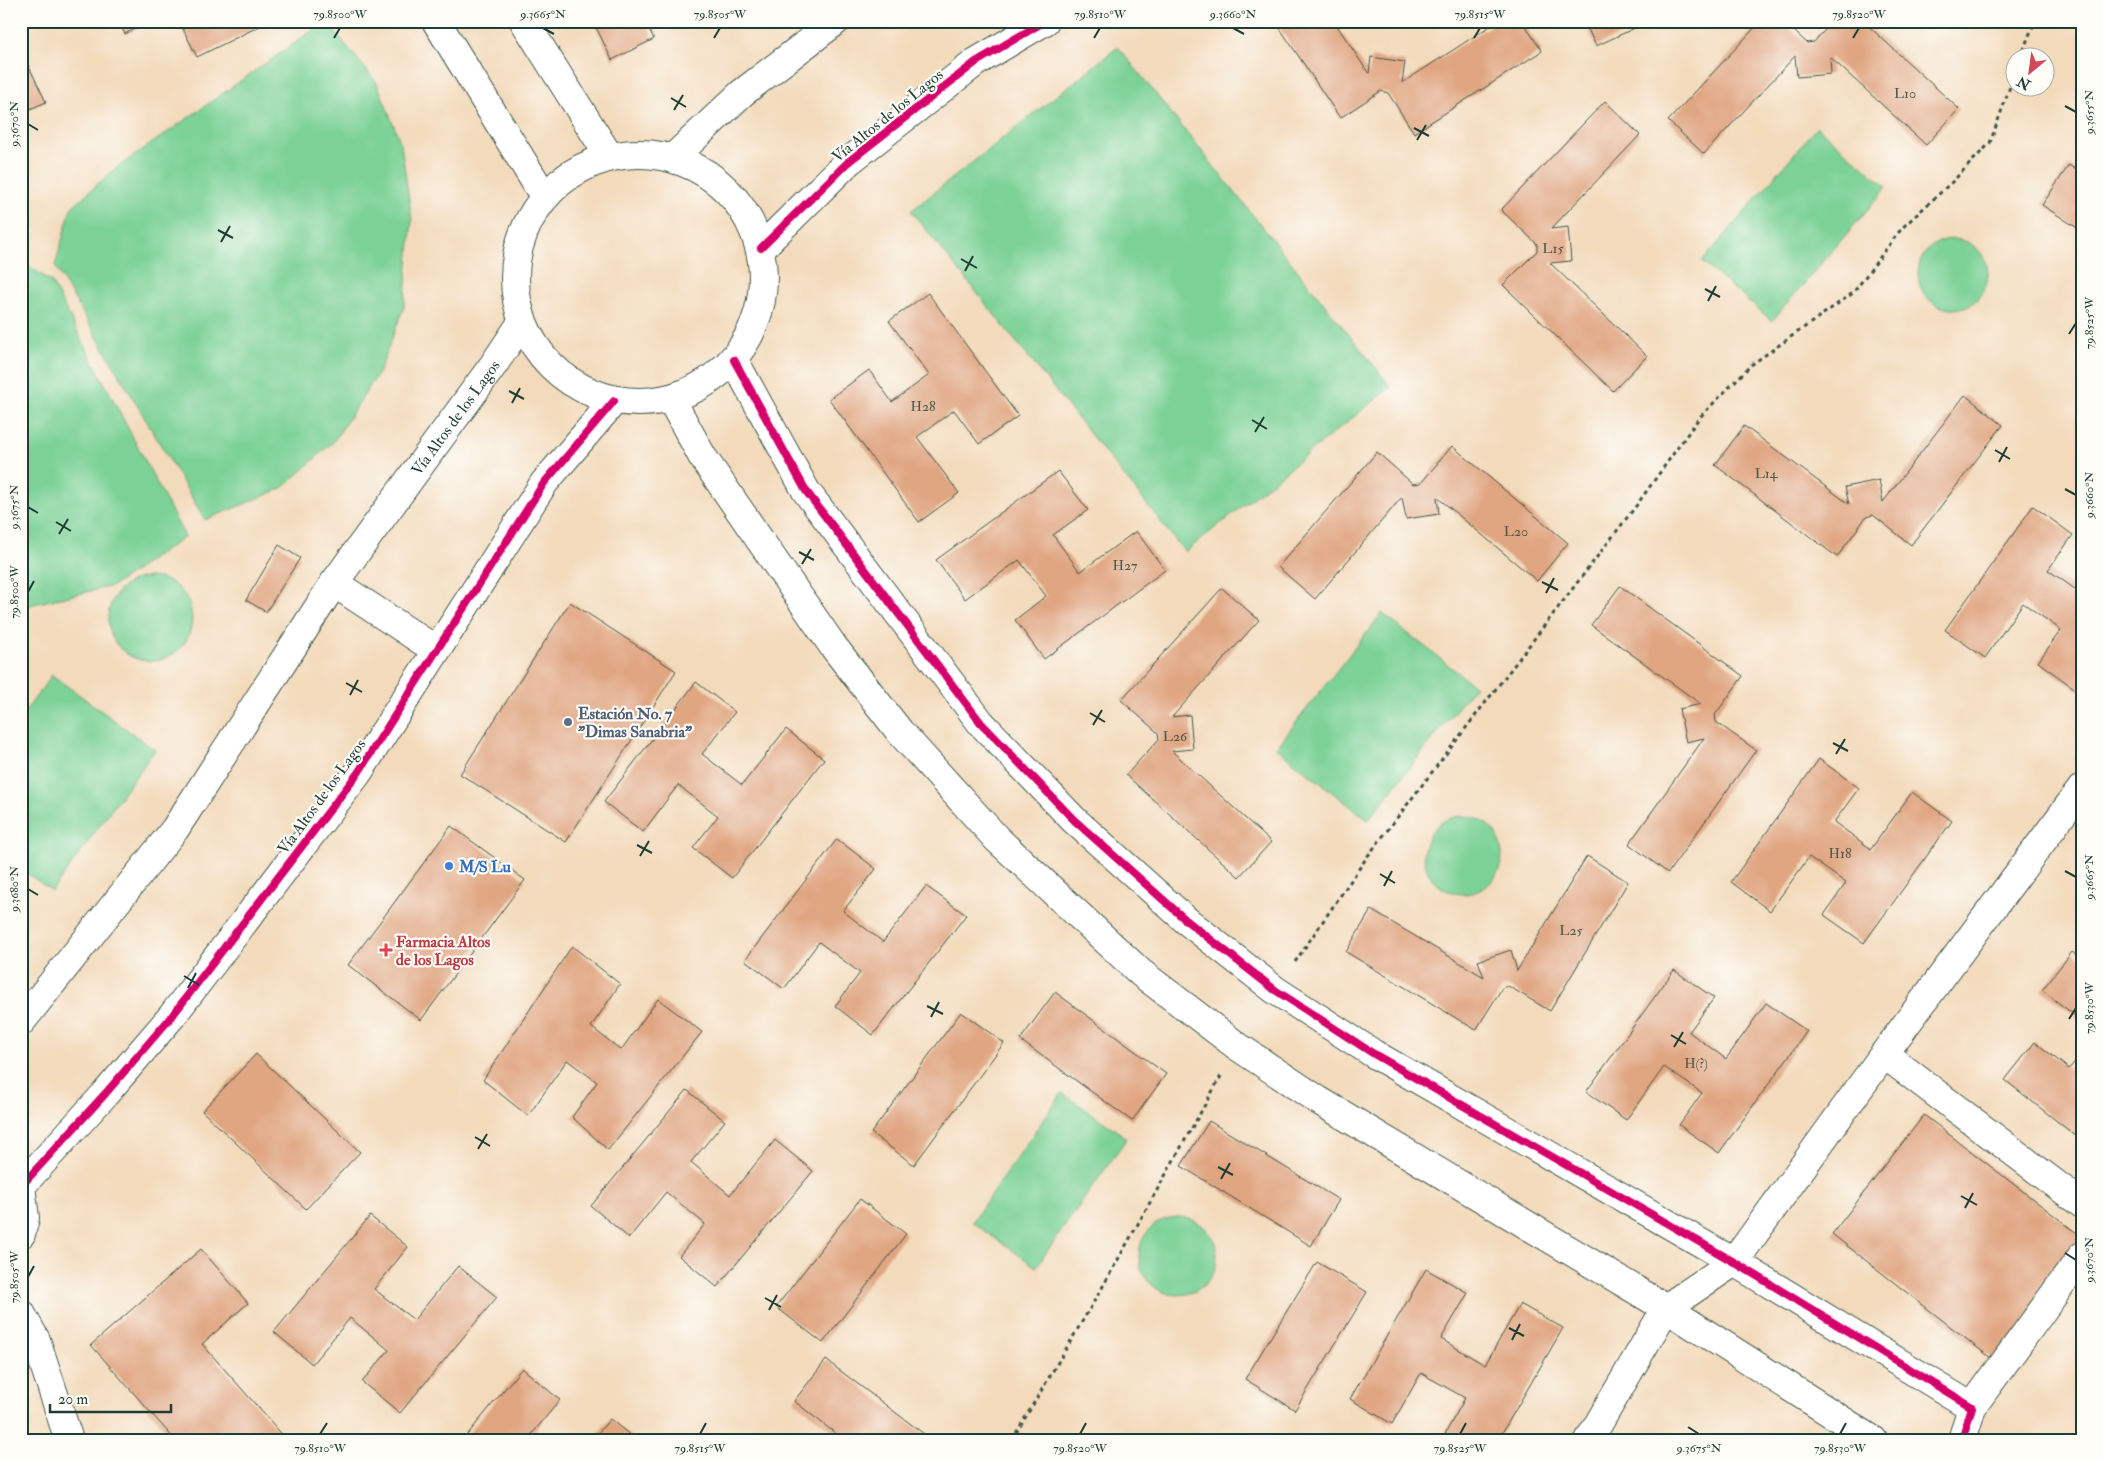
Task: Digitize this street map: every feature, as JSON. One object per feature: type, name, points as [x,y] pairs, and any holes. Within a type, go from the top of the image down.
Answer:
[{"type":"street","points":[[436,21],[544,196]]},
{"type":"street","points":[[524,21],[609,156]]},
{"type":"street","points":[[674,158],[742,94],[836,21]]},
{"type":"street","name":"Vía Altos de los Lagos","points":[[760,248],[848,162],[976,62],[1045,21]]},
{"type":"street","points":[[641,153],[674,158],[712,177],[743,209],[760,248],[764,287],[755,326],[734,360],[706,384],[672,399],[642,403],[614,400],[575,386],[543,358],[522,322],[514,289],[515,256],[525,224],[544,196],[574,171],[609,156],[641,153]]},
{"type":"street","name":"Vía Altos de los Lagos","points":[[21,1022],[176,829],[334,584],[494,364],[522,322]]},
{"type":"street","points":[[734,360],[806,491],[981,723],[1074,820],[1187,921],[1275,990],[1374,1054],[1734,1262],[1972,1407]]},
{"type":"street","points":[[672,399],[707,464],[833,646],[900,732],[997,839],[1141,973],[1237,1046],[1318,1100],[1666,1308],[1873,1440]]},
{"type":"street","name":"Vía Altos de los Lagos","points":[[21,1186],[105,1094],[172,1016],[358,772],[544,483],[614,400]]},
{"type":"street","points":[[334,584],[436,650]]},
{"type":"street","points":[[1590,1440],[1666,1308],[1734,1262],[1884,1054],[2082,788]]},
{"type":"street","points":[[1884,1054],[2082,1204]]},
{"type":"street","points":[[21,1186],[25,1218],[21,1234]]},
{"type":"street","points":[[1962,1440],[1972,1407],[2082,1256]]},
{"type":"street","points":[[21,1313],[36,1340],[69,1440]]},
{"type":"path","points":[[2024,48],[2034,21]]},
{"type":"path","points":[[1275,990],[1367,858],[1636,506],[1699,418],[1751,365],[1853,293],[1902,228],[1952,182],[1990,143],[2006,98]]},
{"type":"path","points":[[1012,1440],[1102,1288],[1237,1046]]},
{"type":"green space","points":[[326,21],[377,83],[401,144],[412,220],[404,307],[379,372],[334,441],[283,488],[205,520],[55,266],[71,208],[111,172]]},
{"type":"green space","points":[[1118,47],[1391,387],[1185,552],[911,211]]},
{"type":"green space","points":[[1817,127],[1887,187],[1772,321],[1702,262]]},
{"type":"green space","points":[[1953,239],[1966,242],[1978,249],[1985,261],[1988,274],[1985,287],[1978,299],[1966,306],[1953,309],[1940,306],[1928,299],[1921,287],[1918,274],[1921,261],[1928,249],[1940,242]]},
{"type":"green space","points":[[21,261],[51,281],[185,537],[113,586],[21,607]]},
{"type":"green space","points":[[150,577],[166,580],[180,589],[189,603],[192,619],[189,635],[180,649],[166,658],[150,661],[134,658],[120,649],[111,635],[108,619],[111,603],[120,589],[134,580]]},
{"type":"green space","points":[[1382,613],[1475,686],[1368,820],[1276,748]]},
{"type":"green space","points":[[52,675],[155,750],[52,891],[21,869],[21,717]]},
{"type":"green space","points":[[1463,816],[1478,819],[1495,833],[1499,840],[1502,855],[1499,870],[1485,887],[1478,891],[1463,894],[1448,891],[1431,877],[1427,870],[1424,855],[1427,840],[1441,823],[1448,819]]},
{"type":"green space","points":[[1062,1093],[1127,1138],[1036,1267],[972,1222]]},
{"type":"green space","points":[[1178,1217],[1193,1220],[1205,1229],[1214,1241],[1217,1256],[1214,1271],[1205,1283],[1193,1292],[1178,1295],[1163,1292],[1151,1283],[1142,1271],[1139,1256],[1142,1241],[1151,1229],[1163,1220]]},
{"type":"building","points":[[118,21],[150,21],[125,34]]},
{"type":"building","points":[[179,21],[270,21],[197,57]]},
{"type":"building","points":[[593,21],[645,21],[654,39],[612,60]]},
{"type":"building","points":[[1275,21],[1334,21],[1369,74],[1371,57],[1405,62],[1402,83],[1498,21],[1522,21],[1542,51],[1414,133],[1388,93],[1381,91],[1340,118]]},
{"type":"building","points":[[1584,21],[1650,21],[1596,46]]},
{"type":"building","points":[[1761,21],[1783,21],[1807,43],[1814,42],[1833,21],[1863,21],[1959,109],[1926,145],[1830,57],[1831,74],[1797,77],[1795,56],[1704,154],[1668,121]]},
{"type":"building","points":[[21,50],[46,102],[21,113]]},
{"type":"building","points":[[1605,101],[1640,135],[1551,229],[1568,227],[1571,261],[1550,263],[1647,356],[1613,391],[1503,285],[1537,251],[1537,244],[1501,210]]},
{"type":"building","points":[[2069,165],[2082,174],[2082,231],[2042,205]]},
{"type":"building","points":[[928,293],[1018,416],[979,444],[954,410],[917,437],[959,493],[919,522],[829,399],[869,370],[892,402],[929,375],[889,321]]},
{"type":"building","points":[[1965,395],[2003,425],[1911,545],[1873,515],[1866,517],[1837,557],[1715,465],[1744,426],[1849,504],[1845,487],[1879,480],[1883,502]]},
{"type":"building","points":[[1452,446],[1568,543],[1537,581],[1437,497],[1439,514],[1406,519],[1402,497],[1315,599],[1278,567],[1377,452],[1413,484],[1421,483]]},
{"type":"building","points":[[1058,471],[1088,510],[1053,535],[1080,572],[1136,531],[1165,570],[1044,659],[1015,620],[1046,596],[1019,560],[965,599],[936,560]]},
{"type":"building","points":[[2033,506],[2073,535],[2048,570],[2082,594],[2082,685],[2078,691],[2038,662],[2061,630],[2023,603],[1985,658],[1945,630]]},
{"type":"building","points":[[279,545],[300,558],[266,612],[246,600]]},
{"type":"building","points":[[1620,586],[1743,676],[1715,715],[1716,722],[1756,750],[1668,873],[1629,844],[1704,738],[1686,742],[1679,709],[1701,704],[1591,625]]},
{"type":"building","points":[[1222,588],[1259,620],[1172,717],[1190,715],[1193,749],[1172,751],[1271,842],[1239,877],[1126,775],[1159,739],[1158,733],[1121,700]]},
{"type":"building","name":"Estación No. 7 \"Dimas Sanabria\"","points":[[570,602],[676,671],[566,842],[460,774]]},
{"type":"building","points":[[696,682],[735,712],[702,754],[742,785],[786,729],[824,759],[732,878],[693,848],[718,816],[678,785],[643,832],[604,802]]},
{"type":"building","points":[[1819,759],[1859,788],[1834,822],[1871,849],[1912,792],[1952,821],[1864,943],[1824,915],[1846,883],[1809,857],[1770,911],[1731,882]]},
{"type":"building","points":[[451,826],[525,880],[421,1020],[348,965]]},
{"type":"building","points":[[837,839],[876,869],[843,911],[883,942],[926,886],[966,915],[873,1035],[835,1006],[860,973],[819,942],[784,989],[745,960]]},
{"type":"building","points":[[1587,856],[1628,882],[1550,1011],[1508,986],[1502,988],[1476,1030],[1346,952],[1371,910],[1484,977],[1478,961],[1511,950],[1517,971]]},
{"type":"building","points":[[572,946],[620,984],[591,1027],[621,1050],[658,999],[702,1032],[608,1150],[572,1117],[597,1082],[567,1060],[528,1116],[483,1080]]},
{"type":"building","points":[[2072,952],[2082,959],[2082,1021],[2042,990]]},
{"type":"building","points":[[1674,970],[1714,998],[1689,1032],[1726,1059],[1766,1003],[1807,1031],[1719,1153],[1679,1125],[1702,1093],[1664,1067],[1626,1120],[1586,1092]]},
{"type":"building","points":[[1055,992],[1166,1074],[1132,1121],[1020,1040]]},
{"type":"building","points":[[961,1012],[1004,1043],[914,1165],[871,1133]]},
{"type":"building","points":[[2035,1042],[2069,1069],[2082,1053],[2082,1141],[2005,1080]]},
{"type":"building","points":[[256,1054],[360,1152],[306,1209],[202,1111]]},
{"type":"building","points":[[687,1090],[725,1121],[691,1162],[730,1195],[775,1140],[813,1171],[717,1287],[679,1256],[705,1224],[666,1192],[629,1238],[591,1206]]},
{"type":"building","points":[[1924,1115],[2082,1237],[2082,1253],[1997,1363],[1832,1234]]},
{"type":"building","points":[[1209,1121],[1339,1200],[1311,1246],[1181,1166]]},
{"type":"building","points":[[860,1199],[906,1234],[823,1343],[776,1307]]},
{"type":"building","points":[[370,1216],[408,1247],[374,1289],[414,1320],[458,1266],[497,1297],[400,1413],[362,1382],[389,1350],[350,1318],[312,1364],[274,1332]]},
{"type":"building","points":[[201,1249],[248,1303],[202,1344],[287,1440],[175,1440],[91,1345]]},
{"type":"building","points":[[1317,1262],[1367,1292],[1295,1410],[1245,1379]]},
{"type":"building","points":[[1426,1269],[1468,1293],[1441,1339],[1485,1365],[1520,1304],[1563,1328],[1498,1440],[1455,1440],[1445,1434],[1465,1398],[1421,1373],[1392,1424],[1350,1399]]},
{"type":"building","points":[[826,1360],[932,1440],[844,1440],[794,1401]]},
{"type":"building","points":[[522,1368],[560,1400],[527,1440],[463,1440]]},
{"type":"building","points":[[610,1419],[636,1440],[592,1440]]},
{"type":"cycle path","points":[[761,248],[848,162],[976,62],[1045,21]]},
{"type":"cycle path","points":[[734,360],[806,491],[981,723],[1074,820],[1187,921],[1275,990],[1374,1054],[1734,1262],[1972,1407],[1962,1440]]},
{"type":"cycle path","points":[[21,1186],[105,1094],[172,1016],[358,773],[544,483],[614,401]]},
{"type":"place","name":"Estación No. 7 \"Dimas Sanabria\"","points":[[568,722]]},
{"type":"place","name":"M/S Lu","points":[[449,866]]},
{"type":"place","name":"Farmacia Altos de los Lagos","points":[[386,950]]}]
